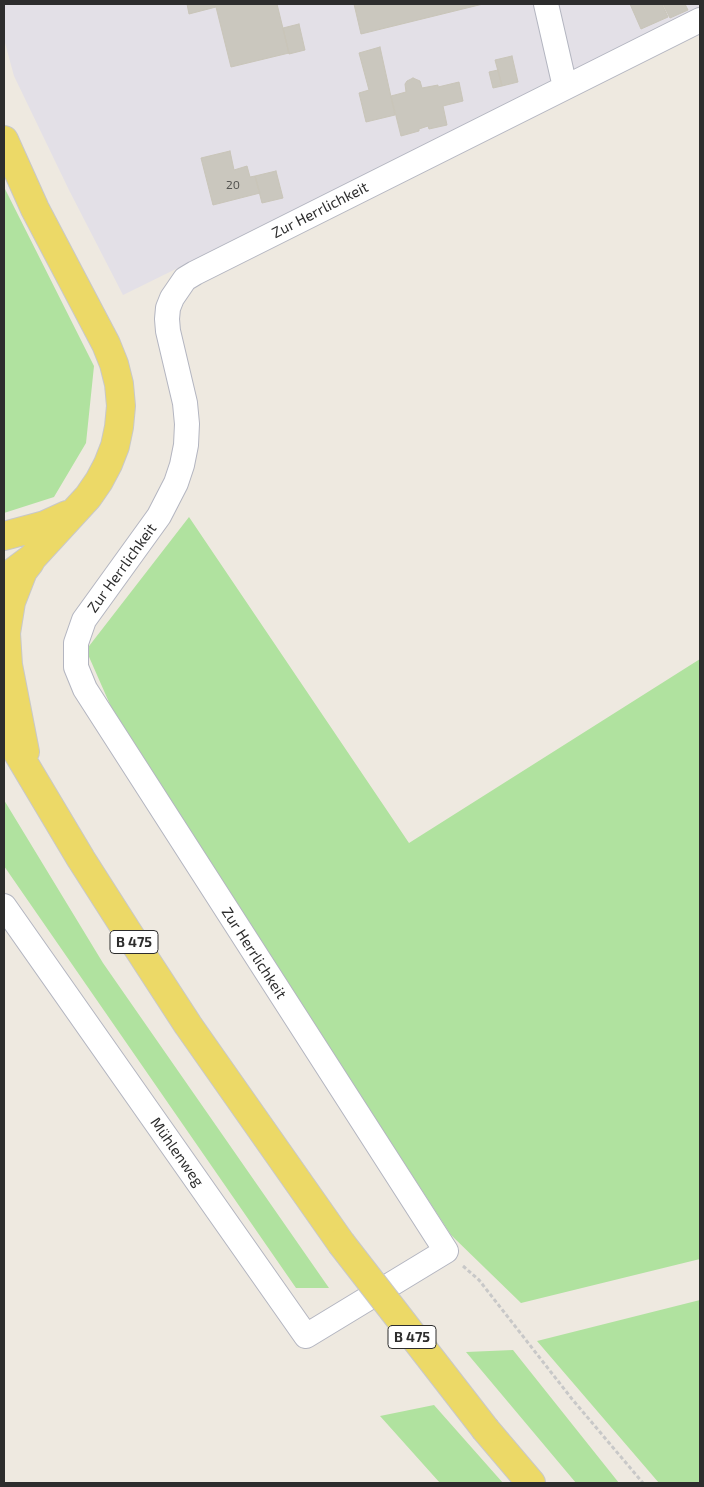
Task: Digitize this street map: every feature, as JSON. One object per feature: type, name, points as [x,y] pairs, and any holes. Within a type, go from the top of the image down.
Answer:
[{"type":"main road","points":[[4,140],[36,209],[106,344],[119,384],[121,406],[115,446],[99,482],[32,558],[23,572],[11,602],[6,634],[8,665],[29,773]]},
{"type":"main road","points":[[7,534],[45,525],[75,511]]},
{"type":"main road","points":[[4,579],[32,558]]},
{"type":"main road","name":"B 475","points":[[4,730],[96,884],[188,1026],[341,1243],[486,1430],[531,1483]]},
{"type":"street","points":[[546,4],[565,87]]},
{"type":"street","name":"Zur Herrlichkeit","points":[[446,1251],[85,689],[76,667],[76,643],[84,620],[159,516],[173,492],[182,465],[186,445],[186,403],[168,331],[167,319],[168,308],[178,288],[195,273],[700,20]]},
{"type":"street","name":"Mühlenweg","points":[[4,906],[306,1336],[446,1251]]},
{"type":"path","points":[[446,1251],[479,1280],[572,1399],[643,1483]]},
{"type":"shaded area","points":[[4,4],[700,4],[700,11],[123,295],[69,190],[14,76],[4,39]]},
{"type":"green space","points":[[4,187],[94,366],[86,443],[54,497],[4,513]]},
{"type":"green space","points":[[189,517],[409,843],[700,659],[700,1259],[521,1303],[451,1235],[119,725],[86,650]]},
{"type":"green space","points":[[4,800],[103,963],[329,1288],[296,1288],[4,866]]},
{"type":"green space","points":[[700,1300],[700,1483],[659,1483],[537,1341]]},
{"type":"green space","points":[[513,1350],[619,1483],[576,1483],[466,1352]]},
{"type":"green space","points":[[434,1405],[503,1483],[440,1483],[380,1416]]},
{"type":"building","points":[[187,4],[277,4],[289,53],[231,67],[216,7],[189,14]]},
{"type":"building","points":[[354,4],[483,4],[361,34]]},
{"type":"building","points":[[630,4],[662,4],[668,17],[641,29]]},
{"type":"building","points":[[663,4],[685,4],[688,10],[670,18]]},
{"type":"building","points":[[299,24],[305,50],[289,54],[283,28]]},
{"type":"building","points":[[380,47],[395,115],[366,122],[359,93],[369,90],[359,53]]},
{"type":"building","points":[[512,56],[518,82],[502,86],[495,60]]},
{"type":"building","points":[[498,70],[502,86],[493,88],[489,72]]},
{"type":"building","points":[[413,78],[420,81],[422,88],[438,85],[438,87],[459,82],[463,101],[443,106],[447,125],[429,129],[428,126],[419,129],[419,131],[401,136],[391,96],[406,92],[405,84]]},
{"type":"building","points":[[230,151],[234,170],[247,166],[250,177],[255,176],[260,193],[213,205],[201,158]]},
{"type":"building","points":[[276,171],[283,198],[262,203],[255,176]]}]
